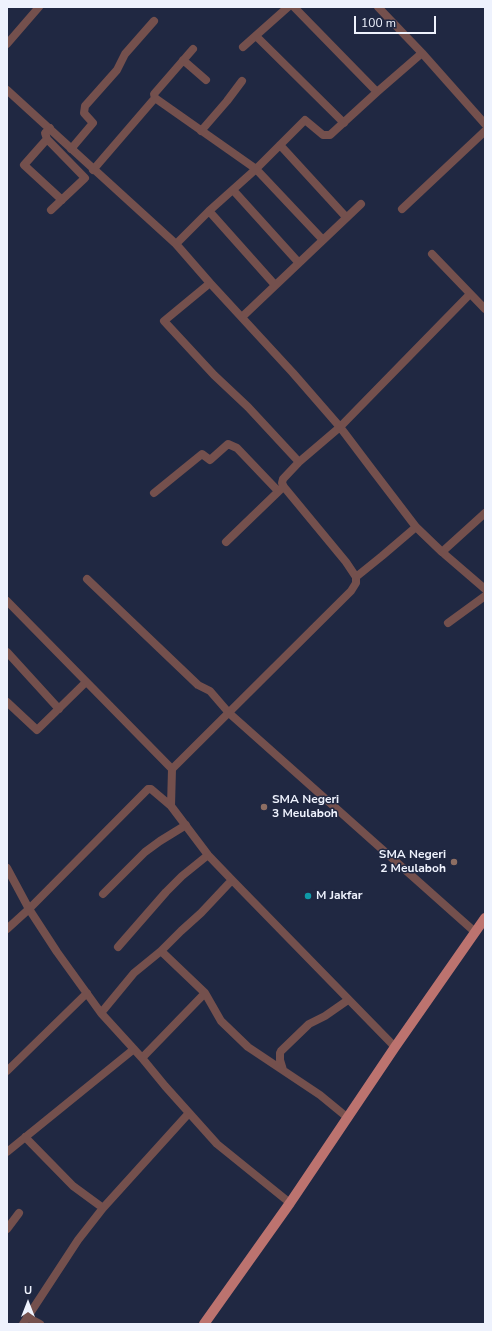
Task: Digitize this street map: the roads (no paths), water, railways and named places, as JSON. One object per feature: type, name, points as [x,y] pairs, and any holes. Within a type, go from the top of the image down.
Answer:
[{"type":"main road","points":[[204,1324],[290,1203],[395,1047],[485,918]]},
{"type":"street","points":[[7,44],[39,7]]},
{"type":"street","points":[[243,48],[288,7]]},
{"type":"street","points":[[294,7],[377,92]]},
{"type":"street","points":[[378,7],[422,53],[485,124]]},
{"type":"street","points":[[71,149],[93,123],[84,113],[85,106],[117,70],[120,61],[125,54],[154,21]]},
{"type":"street","points":[[256,36],[344,123]]},
{"type":"street","points":[[193,49],[154,94],[156,98],[256,169],[323,240]]},
{"type":"street","points":[[176,244],[209,211],[256,169],[305,120],[319,133],[326,136],[330,135],[422,53]]},
{"type":"street","points":[[183,60],[206,80]]},
{"type":"street","points":[[201,131],[242,81]]},
{"type":"street","points":[[7,90],[50,128],[93,170],[176,244],[312,393],[340,427],[416,527],[442,552],[485,589]]},
{"type":"street","points":[[93,170],[156,98]]},
{"type":"street","points":[[50,128],[45,134],[47,139],[85,178],[51,210]]},
{"type":"street","points":[[402,209],[485,131]]},
{"type":"street","points":[[47,139],[24,165],[62,200]]},
{"type":"street","points":[[280,145],[346,217]]},
{"type":"street","points":[[233,190],[299,263]]},
{"type":"street","points":[[242,317],[361,204]]},
{"type":"street","points":[[209,211],[275,285]]},
{"type":"street","points":[[432,254],[485,309]]},
{"type":"street","points":[[210,283],[164,321],[214,375],[248,407],[299,462]]},
{"type":"street","points":[[226,542],[281,489],[283,479],[299,462],[340,427],[470,294]]},
{"type":"street","points":[[154,493],[202,454],[210,460],[228,444],[237,448],[281,489],[346,562],[356,576],[356,583],[351,591],[172,769],[171,806]]},
{"type":"street","points":[[442,552],[485,513]]},
{"type":"street","points":[[356,576],[416,527]]},
{"type":"street","points":[[86,579],[198,686],[210,691],[229,713],[475,932]]},
{"type":"street","points":[[448,623],[485,596]]},
{"type":"street","points":[[7,601],[172,769]]},
{"type":"street","points":[[7,652],[59,709]]},
{"type":"street","points":[[7,702],[36,730],[86,682]]},
{"type":"street","points":[[7,928],[28,909],[148,789],[151,788],[171,806],[208,855],[395,1047]]},
{"type":"street","points":[[103,894],[145,852],[160,840],[186,825]]},
{"type":"street","points":[[118,947],[166,892],[182,876],[208,855]]},
{"type":"street","points":[[7,868],[28,909],[101,1013],[142,1058],[164,1086],[217,1144],[290,1203]]},
{"type":"street","points":[[101,1013],[134,973],[161,951],[201,913],[232,880]]},
{"type":"street","points":[[161,951],[205,993],[221,1021],[248,1047],[320,1095],[348,1118]]},
{"type":"street","points":[[7,1071],[87,993]]},
{"type":"street","points":[[142,1058],[205,993]]},
{"type":"street","points":[[283,1070],[280,1060],[281,1051],[309,1024],[325,1016],[348,1000]]},
{"type":"street","points":[[7,1152],[134,1049]]},
{"type":"street","points":[[40,1324],[25,1321],[78,1240],[103,1208],[189,1113]]},
{"type":"street","points":[[25,1137],[73,1186],[103,1208]]},
{"type":"street","points":[[7,1229],[19,1213]]},
{"type":"place","name":"SMA Negeri 3 Meulaboh","points":[[264,807]]},
{"type":"place","name":"SMA Negeri 2 Meulaboh","points":[[454,862]]},
{"type":"place","name":"M Jakfar","points":[[308,896]]}]
